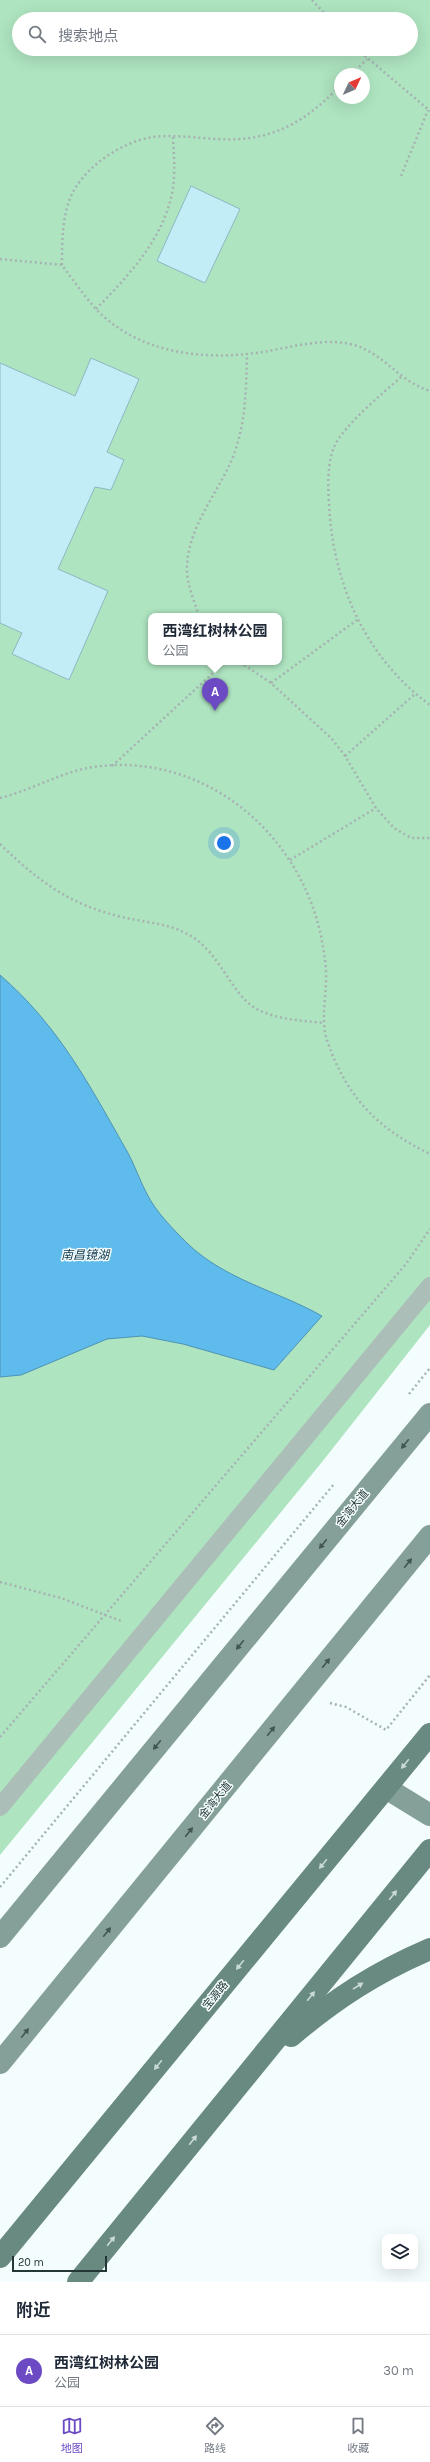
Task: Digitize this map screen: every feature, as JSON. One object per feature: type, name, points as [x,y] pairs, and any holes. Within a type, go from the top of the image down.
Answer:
[{"type":"main road","name":"金湾大道","points":[[0,1937],[430,1414]]},
{"type":"main road","name":"金湾大道","points":[[0,2064],[430,1536]]},
{"type":"main road","name":"宝源路","points":[[0,2257],[430,1734]]},
{"type":"main road","points":[[386,1788],[430,1815]]},
{"type":"main road","points":[[78,2282],[430,1850]]},
{"type":"main road","points":[[250,2071],[330,2004],[383,1971],[430,1949]]},
{"type":"lane","points":[[0,1807],[430,1286]]},
{"type":"path","points":[[312,0],[323,12]]},
{"type":"path","points":[[364,56],[429,110],[401,176]]},
{"type":"path","points":[[358,68],[367,59]]},
{"type":"path","points":[[334,92],[310,114],[294,124],[256,137],[232,140],[152,137],[118,149],[106,157],[84,178],[68,203],[63,224],[62,265],[96,309],[136,339],[161,348],[190,354],[247,354],[327,342],[350,344],[370,351],[414,386],[430,391]]},
{"type":"path","points":[[96,309],[139,262],[163,221],[171,199],[174,184],[173,137]]},
{"type":"path","points":[[0,259],[62,265]]},
{"type":"path","points":[[198,613],[190,591],[187,567],[191,542],[210,499],[223,479],[241,433],[246,408],[247,354]]},
{"type":"path","points":[[401,377],[342,435],[335,446],[330,462],[329,496],[333,543],[343,584],[357,620],[381,658],[397,678],[430,705]]},
{"type":"path","points":[[271,683],[357,620]]},
{"type":"path","points":[[112,766],[221,665]]},
{"type":"path","points":[[244,665],[271,683],[332,739],[345,756],[376,808],[394,828],[411,838],[430,838]]},
{"type":"path","points":[[345,756],[415,694]]},
{"type":"path","points":[[0,798],[65,775],[93,767],[112,766],[151,768],[213,788],[246,810],[274,837],[290,860],[312,901],[321,936],[326,973],[323,1022],[328,1045],[344,1079],[358,1102],[380,1124],[408,1143],[430,1154]]},
{"type":"path","points":[[290,860],[376,808]]},
{"type":"path","points":[[0,844],[27,870],[57,893],[92,909],[171,926],[194,938],[213,954],[242,995],[254,1007],[286,1019],[323,1022]]},
{"type":"path","points":[[0,1737],[406,1264],[430,1229]]},
{"type":"path","points":[[405,1398],[430,1368]]},
{"type":"path","points":[[0,1887],[339,1478]]},
{"type":"path","points":[[0,1582],[62,1598],[105,1614],[143,1634]]},
{"type":"path","points":[[346,1707],[386,1730],[430,1675]]},
{"type":"green space","points":[[0,0],[430,0],[430,1325],[322,1462],[0,1855]]},
{"type":"water","name":"南昌镜湖","points":[[0,975],[40,1015],[72,1058],[128,1153],[151,1201],[176,1232],[202,1256],[235,1276],[322,1316],[274,1370],[183,1344],[142,1336],[107,1339],[21,1375],[0,1377]]},
{"type":"building","points":[[191,186],[240,209],[205,283],[157,261]]},
{"type":"building","points":[[91,358],[139,379],[107,452],[124,460],[111,490],[95,487],[58,569],[108,591],[69,680],[12,654],[22,633],[0,623],[0,363],[75,396]]},
{"type":"place","name":"西湾红树林公园","points":[[215,711]]}]
